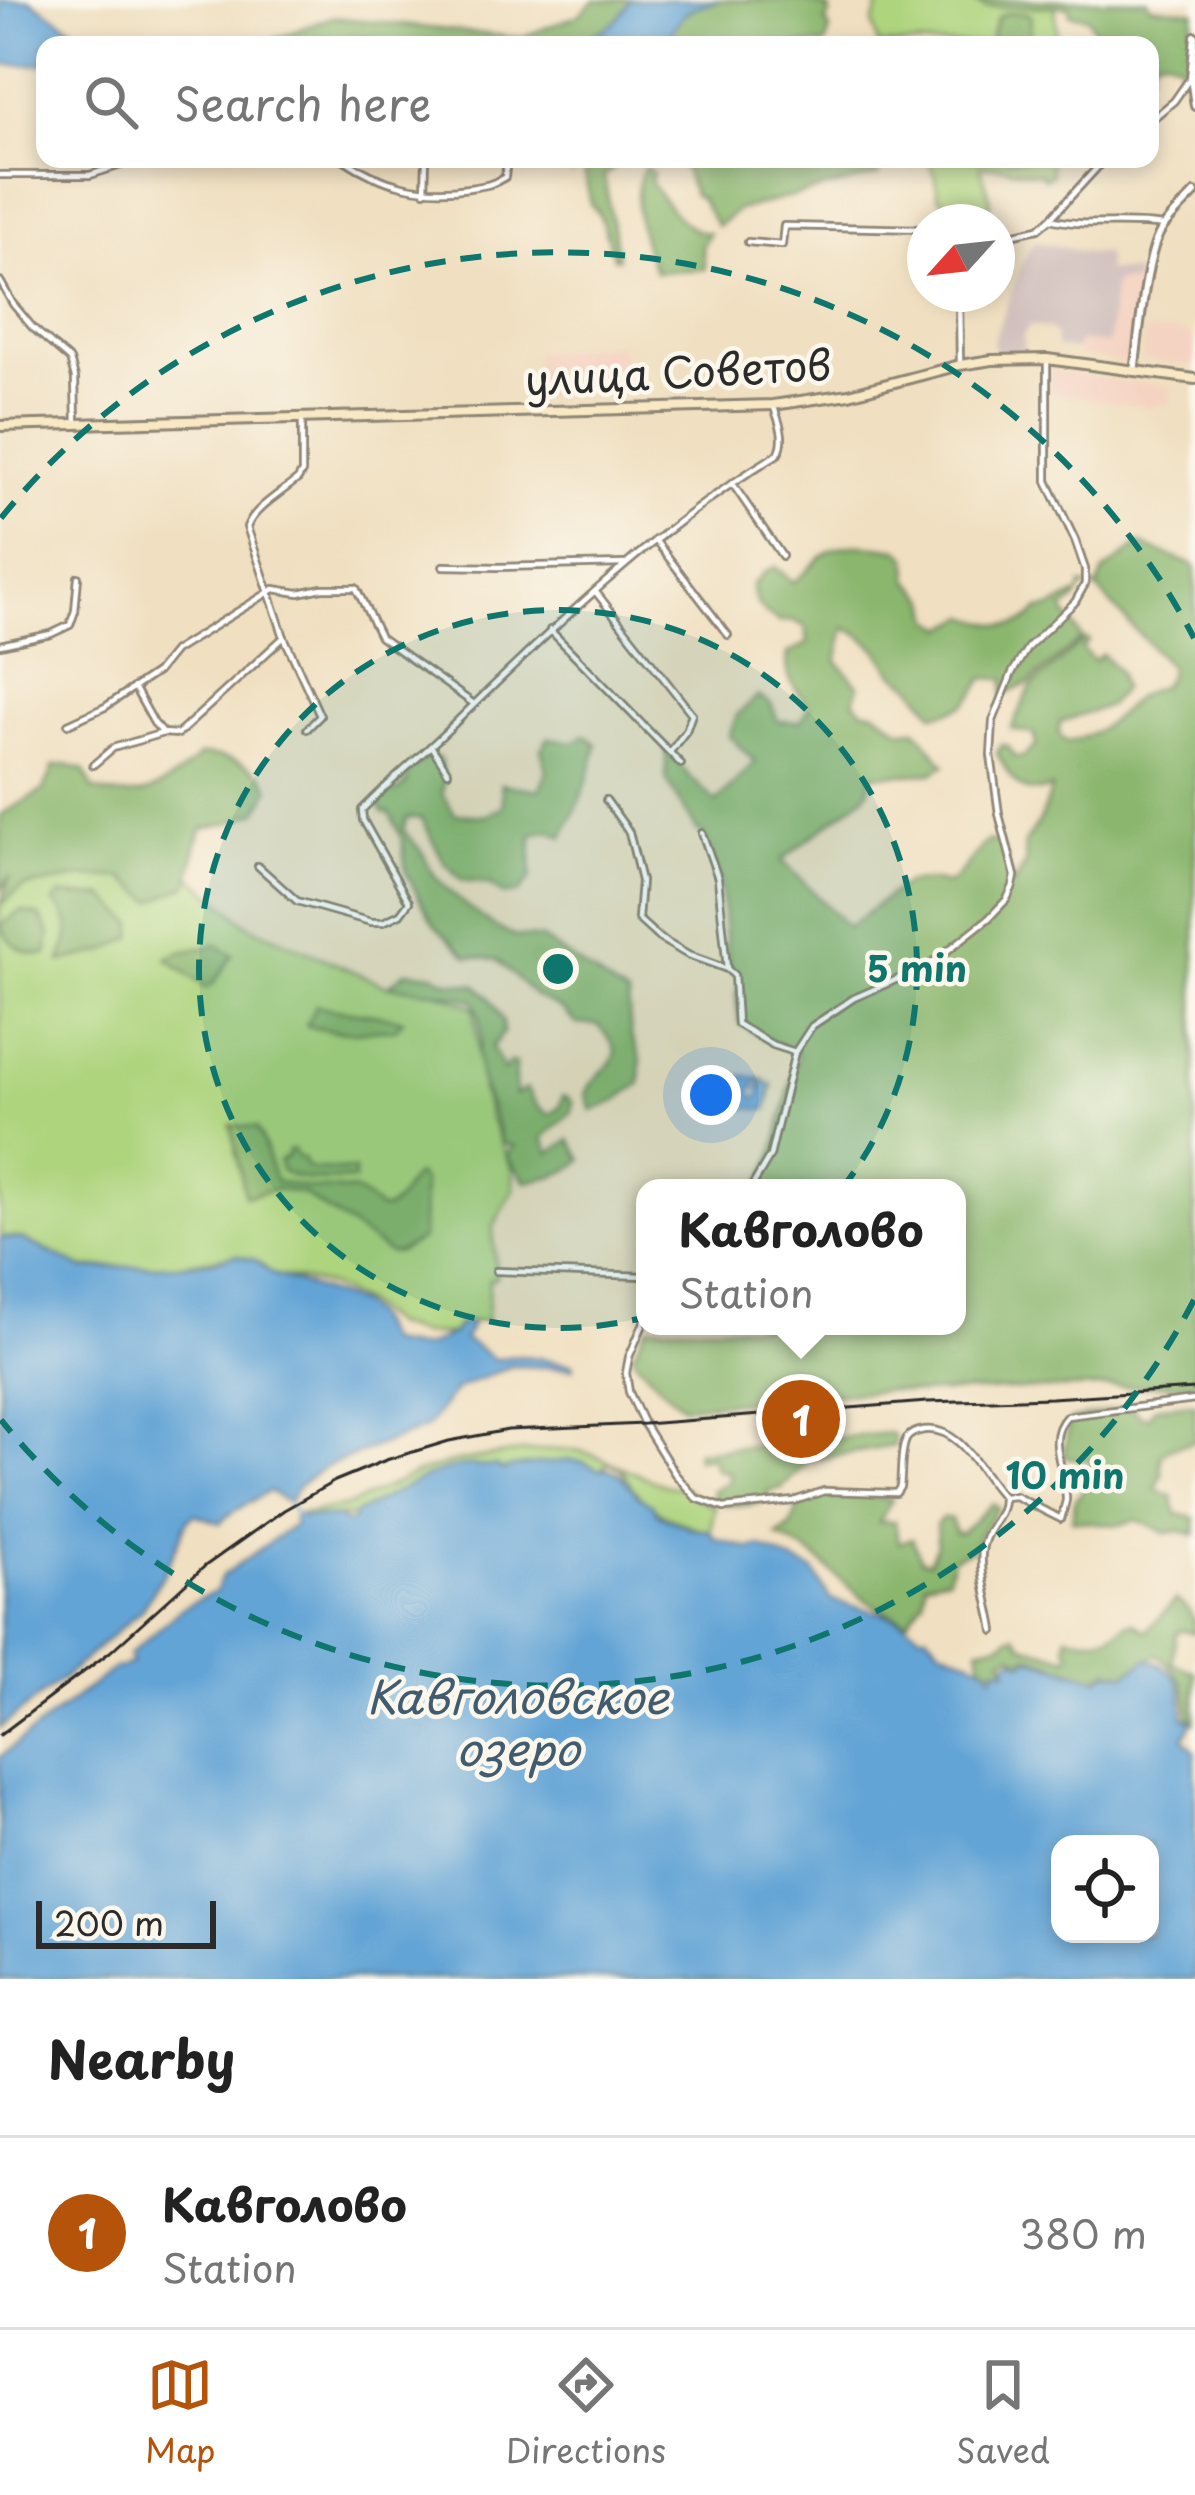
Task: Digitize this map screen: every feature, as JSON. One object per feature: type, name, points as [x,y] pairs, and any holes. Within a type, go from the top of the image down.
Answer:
[{"type":"main road","name":"улица Советов","points":[[0,426],[773,405],[861,392],[960,364],[992,360],[1047,359],[1195,379]]},
{"type":"street","points":[[1195,36],[1191,77],[1195,106]]},
{"type":"street","points":[[1159,114],[1191,77]]},
{"type":"street","points":[[0,176],[90,175],[112,168]]},
{"type":"street","points":[[359,168],[381,180],[440,193],[492,185],[505,177],[506,168]]},
{"type":"street","points":[[425,190],[426,168]]},
{"type":"street","points":[[1015,236],[1038,229],[1098,168]]},
{"type":"street","points":[[1134,372],[1157,238],[1195,193]]},
{"type":"street","points":[[1050,219],[1163,226]]},
{"type":"street","points":[[748,242],[782,244],[784,226],[907,229]]},
{"type":"street","points":[[0,281],[33,328],[70,360],[76,378],[76,424]]},
{"type":"street","points":[[959,312],[960,364]]},
{"type":"street","points":[[756,1179],[770,1156],[795,1052],[812,1026],[854,998],[928,966],[989,918],[1013,886],[1015,876],[999,814],[991,755],[993,721],[1021,657],[1075,602],[1084,584],[1075,540],[1047,482],[1047,359]]},
{"type":"street","points":[[258,866],[297,901],[371,922],[400,914],[409,902],[363,820],[362,810],[623,564],[778,454],[783,436],[773,405]]},
{"type":"street","points":[[302,416],[302,472],[248,521],[247,532],[284,638],[320,716],[307,729]]},
{"type":"street","points":[[732,483],[782,556]]},
{"type":"street","points":[[655,540],[728,635]]},
{"type":"street","points":[[443,566],[623,564]]},
{"type":"street","points":[[0,645],[70,625],[78,577]]},
{"type":"street","points":[[68,724],[94,713],[157,672],[173,651],[274,589],[299,593],[356,588],[380,637],[474,704]]},
{"type":"street","points":[[595,591],[692,714],[670,752]]},
{"type":"street","points":[[550,631],[681,764]]},
{"type":"street","points":[[93,765],[113,748],[178,734],[284,638]]},
{"type":"street","points":[[134,687],[163,734]]},
{"type":"street","points":[[431,746],[448,772]]},
{"type":"street","points":[[606,800],[629,832],[641,881],[638,919],[688,956],[727,969],[734,975],[737,1024],[773,1046],[795,1052]]},
{"type":"street","points":[[702,833],[718,878],[727,969]]},
{"type":"street","points":[[496,1271],[636,1276]]},
{"type":"street","points":[[638,1335],[626,1373],[628,1392],[685,1488],[706,1504],[724,1508],[794,1501],[824,1492],[896,1493],[910,1434],[935,1430],[947,1434],[1003,1496],[1004,1506],[982,1544],[994,1631]]},
{"type":"street","points":[[1003,1496],[1015,1496],[1061,1520],[1066,1501],[1056,1437],[1067,1416],[1195,1400]]},
{"type":"shaded area","points":[[1034,241],[1107,254],[1106,271],[1136,272],[1135,282],[1114,282],[1108,344],[1078,341],[1076,350],[1056,347],[1056,335],[1050,329],[1029,326],[1023,335],[1024,351],[995,353],[993,342],[1004,312],[1015,312],[1015,282]]},
{"type":"shaded area","points":[[1114,282],[1146,282],[1132,364],[1076,355],[1078,341],[1108,343]]},
{"type":"shaded area","points":[[1146,332],[1184,332],[1195,342],[1195,366],[1143,359]]},
{"type":"shaded area","points":[[620,344],[626,389],[537,395],[534,353]]},
{"type":"shaded area","points":[[1051,371],[1172,388],[1169,405],[1157,403],[1149,408],[1048,392]]},
{"type":"green space","points":[[595,0],[630,0],[620,20],[588,36],[525,36],[579,15]]},
{"type":"green space","points":[[720,0],[800,0],[829,9],[826,22],[830,30],[828,36],[670,36],[686,13]]},
{"type":"green space","points":[[881,0],[969,0],[986,7],[1055,5],[1057,36],[876,36],[873,24]]},
{"type":"green space","points":[[969,0],[1148,0],[1150,6],[1194,11],[1188,69],[1181,74],[1179,63],[1159,58],[1159,36],[1100,36],[1088,17],[1070,14],[1069,6],[986,7]]},
{"type":"green space","points":[[1028,13],[1030,36],[992,36],[997,18]]},
{"type":"green space","points":[[331,17],[502,36],[283,36]]},
{"type":"green space","points":[[583,168],[612,168],[604,175],[618,258],[614,258],[591,204]]},
{"type":"green space","points":[[645,168],[653,173],[651,182],[675,214],[709,233],[702,247],[705,269],[655,272],[637,205]]},
{"type":"green space","points":[[684,168],[876,168],[879,175],[738,210],[717,226],[694,195]]},
{"type":"green space","points":[[932,168],[981,168],[991,201],[946,204],[938,196]]},
{"type":"green space","points":[[1009,168],[1051,168],[1051,175],[1044,178]]},
{"type":"green space","points":[[1140,544],[1195,566],[1195,1384],[892,1390],[683,1406],[634,1358],[642,1335],[966,1335],[966,1179],[763,1179],[774,1154],[798,1053],[739,1023],[740,976],[728,967],[720,878],[703,833],[666,779],[666,749],[716,802],[755,762],[729,736],[737,715],[758,696],[771,704],[778,721],[800,722],[810,707],[792,683],[787,663],[788,654],[808,643],[806,627],[779,622],[754,597],[753,584],[775,567],[793,582],[839,547],[899,549],[908,558],[909,579],[929,600],[933,620],[946,628],[968,616],[1015,625],[1078,594],[1063,610],[1082,638],[1028,684],[1003,694],[1005,679],[984,678],[964,704],[934,714],[877,649],[845,628],[837,661],[859,686],[854,700],[901,730],[916,729],[945,765],[932,773],[871,775],[864,796],[782,860],[848,927],[907,882],[948,884],[987,841],[999,842],[1013,885],[1026,863],[1024,843],[1040,821],[1052,788],[1024,789],[1012,779],[997,753],[1002,745],[1015,757],[1023,757],[1036,746],[1034,734],[1011,729],[1031,687],[1085,639],[1089,641],[1082,649],[1094,661],[1102,654],[1119,672],[1122,689],[1108,706],[1060,722],[1059,734],[1067,742],[1102,727],[1135,698],[1162,684],[1168,674],[1169,666],[1097,589],[1085,586],[1097,588],[1104,572]]},
{"type":"green space","points":[[585,735],[597,744],[579,803],[563,837],[549,830],[532,834],[531,878],[518,893],[504,895],[488,884],[462,880],[445,863],[421,818],[407,818],[403,829],[436,877],[472,910],[514,936],[542,939],[628,997],[631,1036],[641,1059],[640,1084],[592,1111],[586,1094],[615,1056],[609,1039],[598,1025],[577,1024],[561,1009],[535,996],[497,960],[467,956],[433,923],[406,873],[402,839],[390,813],[378,804],[389,791],[406,784],[407,774],[429,755],[440,759],[442,794],[455,814],[486,816],[503,806],[501,784],[539,790],[547,771],[541,749],[548,738],[573,742]]},
{"type":"green space","points":[[200,755],[250,767],[270,789],[258,812],[203,828],[188,885],[153,901],[123,878],[85,877],[23,887],[0,905],[10,876],[0,889],[0,815],[44,790],[54,766],[84,770],[93,789],[124,796],[164,784]]},
{"type":"green space","points":[[172,860],[248,925],[385,985],[434,991],[474,1007],[482,1091],[513,1171],[514,1189],[493,1227],[496,1278],[489,1280],[487,1320],[459,1324],[452,1334],[420,1334],[392,1325],[362,1302],[327,1285],[272,1274],[256,1260],[235,1255],[175,1265],[84,1268],[22,1238],[0,1237],[0,903],[25,882]]},
{"type":"green space","points":[[60,895],[105,897],[134,924],[133,937],[106,951],[61,962],[69,930],[54,902]]},
{"type":"green space","points":[[21,911],[40,916],[50,935],[47,954],[25,951],[4,932],[1,925]]},
{"type":"green space","points":[[217,945],[233,955],[206,988],[167,958],[181,952]]},
{"type":"green space","points":[[406,971],[476,985],[489,997],[503,1021],[503,1033],[492,1047],[504,1071],[510,1062],[515,1063],[515,1095],[526,1089],[550,1115],[560,1107],[563,1096],[573,1103],[572,1112],[543,1138],[550,1153],[570,1140],[582,1159],[577,1164],[557,1175],[526,1182],[506,1155],[514,1146],[502,1144],[484,1090],[474,1000],[388,986]]},
{"type":"green space","points":[[316,1005],[403,1020],[395,1029],[328,1030],[306,1025]]},
{"type":"green space","points":[[231,1125],[256,1128],[276,1181],[356,1191],[381,1210],[393,1205],[416,1175],[423,1182],[422,1239],[389,1253],[303,1194],[278,1189],[245,1196]]},
{"type":"green space","points":[[289,1150],[312,1169],[354,1171],[354,1180],[289,1174],[281,1170],[279,1161]]},
{"type":"green space","points":[[1195,1403],[1195,1441],[1169,1448],[1161,1456],[1162,1476],[1155,1489],[1172,1496],[1177,1514],[1195,1518],[1195,1535],[1165,1533],[1137,1520],[1118,1525],[1072,1520],[1075,1501],[1093,1477],[1089,1460],[1063,1457],[1070,1420],[1118,1409],[1149,1416],[1155,1407]]},
{"type":"green space","points":[[889,1433],[894,1446],[810,1460],[782,1488],[768,1491],[769,1500],[749,1505],[715,1501],[712,1490],[728,1482],[730,1473],[716,1470],[711,1457],[696,1459],[696,1451]]},
{"type":"green space","points":[[576,1450],[596,1456],[666,1486],[685,1488],[715,1506],[710,1531],[658,1511],[637,1493],[622,1469],[609,1463],[600,1470],[569,1460],[501,1471],[450,1469],[352,1516],[300,1514],[348,1506],[415,1474],[454,1462]]},
{"type":"green space","points":[[825,1494],[892,1500],[879,1522],[894,1522],[899,1543],[912,1538],[921,1560],[929,1562],[937,1544],[936,1524],[943,1518],[951,1519],[955,1533],[961,1533],[993,1503],[998,1508],[974,1549],[953,1558],[948,1577],[925,1582],[923,1600],[908,1621],[870,1603],[815,1557],[777,1536],[790,1527],[800,1504]]},
{"type":"green space","points":[[1176,1600],[1195,1627],[1195,1633],[1181,1630],[1176,1634],[1172,1663],[1195,1672],[1195,1722],[1189,1717],[1182,1682],[1157,1655],[1125,1673],[1109,1670],[1095,1677],[1027,1656],[1023,1660],[1012,1654],[1002,1658],[1006,1667],[998,1668],[988,1668],[981,1660],[979,1648],[1016,1635],[1023,1645],[1067,1657],[1071,1652],[1066,1647],[1067,1635],[1105,1636],[1134,1622],[1146,1631]]},
{"type":"water","points":[[0,0],[30,0],[84,36],[36,36],[36,64],[0,65]]},
{"type":"water","points":[[630,0],[720,0],[686,13],[670,36],[591,36],[625,10]]},
{"type":"water","points":[[707,1077],[763,1079],[751,1092],[754,1098],[759,1097],[763,1088],[758,1088],[764,1081],[773,1085],[767,1110],[721,1101],[706,1080]]},
{"type":"water","points":[[0,1238],[22,1239],[84,1269],[211,1262],[235,1255],[256,1260],[272,1274],[358,1303],[372,1316],[387,1343],[426,1346],[453,1334],[460,1324],[472,1323],[464,1339],[496,1360],[534,1357],[573,1364],[573,1368],[511,1366],[456,1389],[427,1427],[325,1467],[298,1486],[288,1503],[269,1491],[220,1523],[194,1514],[140,1611],[0,1728]]},
{"type":"water","name":"Кавголовское озеро","points":[[569,1460],[619,1473],[662,1516],[710,1531],[716,1539],[751,1549],[759,1546],[814,1571],[830,1599],[927,1633],[939,1646],[987,1667],[993,1675],[998,1668],[1008,1670],[1006,1662],[1015,1658],[1100,1679],[1109,1672],[1127,1674],[1148,1659],[1167,1669],[1181,1688],[1184,1718],[1193,1721],[1184,1738],[1195,1751],[1195,1979],[0,1979],[0,1757],[114,1668],[132,1663],[129,1655],[182,1608],[216,1591],[222,1576],[294,1525],[293,1518],[300,1514],[340,1517],[345,1523],[393,1493],[440,1472],[468,1466],[496,1466],[502,1471]]},
{"type":"waterway","points":[[288,1503],[296,1516]]},
{"type":"railway","points":[[0,1735],[110,1652],[205,1566],[284,1510],[335,1481],[449,1441],[508,1430],[1195,1389]]},
{"type":"place","name":"Кавголово","points":[[801,1419]]}]
